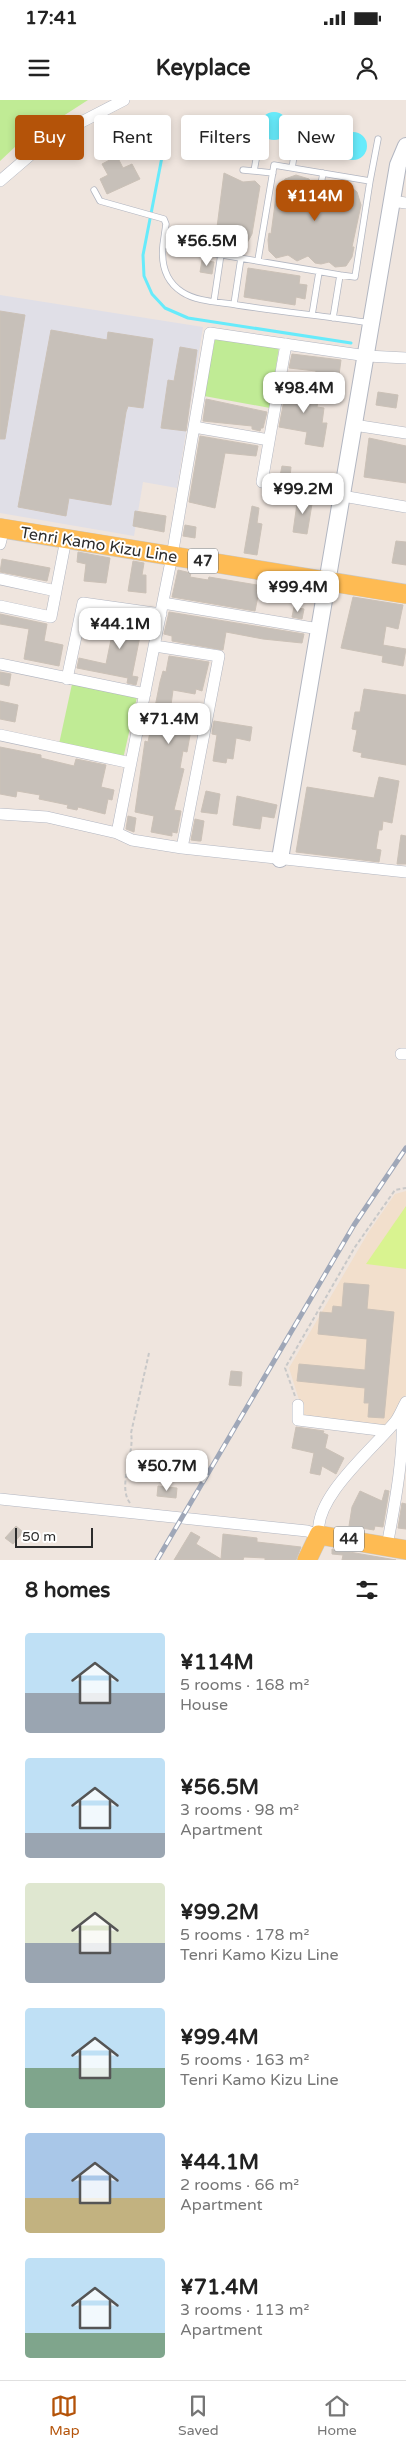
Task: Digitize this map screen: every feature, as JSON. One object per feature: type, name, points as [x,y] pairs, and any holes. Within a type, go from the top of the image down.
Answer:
[{"type":"main road","name":"Tenri Kamo Kizu Line","points":[[1,533],[66,539],[406,594]]},
{"type":"main road","name":"44","points":[[307,1560],[319,1534],[406,1550]]},
{"type":"street","points":[[0,181],[42,145],[124,100]]},
{"type":"street","points":[[280,859],[366,356],[399,202],[398,165],[406,146]]},
{"type":"street","points":[[117,834],[172,556],[210,333],[366,356],[406,358]]},
{"type":"street","points":[[286,344],[262,482],[406,507]]},
{"type":"street","points":[[354,424],[406,433]]},
{"type":"street","points":[[194,427],[270,440]]},
{"type":"street","points":[[0,606],[51,617],[66,539]]},
{"type":"street","points":[[0,579],[56,591]]},
{"type":"street","points":[[67,679],[84,602],[162,608],[319,629]]},
{"type":"street","points":[[154,646],[219,656],[182,848]]},
{"type":"street","points":[[0,664],[145,694]]},
{"type":"street","points":[[0,736],[131,763]]},
{"type":"street","points":[[0,814],[47,817],[117,834],[132,840],[182,848],[406,872]]},
{"type":"street","points":[[298,1405],[298,1420],[387,1430]]},
{"type":"street","points":[[0,1499],[146,1513],[308,1531],[319,1534],[320,1517],[326,1504],[351,1469],[387,1430],[403,1407]]},
{"type":"street","points":[[387,1546],[405,1446],[403,1407]]},
{"type":"lane","points":[[163,245],[355,277],[378,139]]},
{"type":"lane","points":[[254,171],[256,160]]},
{"type":"lane","points":[[292,168],[293,160]]},
{"type":"lane","points":[[258,260],[274,165],[370,181]]},
{"type":"lane","points":[[243,170],[273,173]]},
{"type":"lane","points":[[320,190],[323,173]]},
{"type":"lane","points":[[94,190],[100,201],[140,214],[164,219],[166,224],[163,245],[164,267],[175,287],[188,296],[372,324]]},
{"type":"lane","points":[[214,301],[221,254]]},
{"type":"lane","points":[[234,304],[242,258]]},
{"type":"lane","points":[[312,315],[319,272]]},
{"type":"lane","points":[[333,318],[340,275]]},
{"type":"path","points":[[298,1405],[285,1368],[355,1247],[395,1190],[406,1188]]},
{"type":"path","points":[[146,1513],[130,1504],[124,1487],[132,1441],[131,1433],[150,1353]]},
{"type":"shaded area","points":[[0,295],[203,327],[177,488],[143,482],[134,536],[0,513]]},
{"type":"shaded area","points":[[406,1191],[406,1395],[387,1426],[307,1419],[300,1412],[300,1403],[289,1368],[368,1233],[395,1194]]},
{"type":"green space","points":[[0,100],[88,100],[65,115],[15,115],[15,147],[0,161]]},
{"type":"green space","points":[[215,339],[279,347],[270,408],[204,396]]},
{"type":"green space","points":[[72,684],[137,697],[123,759],[59,744]]},
{"type":"green space","points":[[406,1206],[406,1269],[366,1264]]},
{"type":"water","points":[[274,112],[282,115],[279,115],[279,139],[269,139],[269,115],[266,115]]},
{"type":"water","points":[[353,132],[363,136],[366,141],[366,151],[363,156],[353,160]]},
{"type":"building","points":[[110,160],[119,160],[123,168],[132,164],[140,179],[107,194],[100,179],[108,175],[102,164]]},
{"type":"building","points":[[224,173],[243,182],[255,181],[260,186],[252,234],[247,243],[239,248],[225,246],[216,235]]},
{"type":"building","points":[[296,175],[309,179],[319,194],[337,182],[347,184],[357,192],[361,205],[352,247],[354,247],[352,257],[346,266],[335,267],[329,262],[315,263],[308,256],[297,261],[288,255],[276,258],[269,251],[268,240],[269,233],[271,234],[277,189],[285,179]]},
{"type":"building","points":[[202,260],[214,262],[212,274],[200,272]]},
{"type":"building","points":[[248,268],[300,276],[299,284],[307,285],[305,299],[296,297],[295,305],[244,297]]},
{"type":"building","points":[[0,311],[25,315],[5,439],[0,439]]},
{"type":"building","points":[[51,330],[107,340],[108,332],[153,339],[143,408],[128,406],[126,412],[111,505],[69,498],[66,516],[18,507]]},
{"type":"building","points":[[180,347],[197,350],[186,431],[161,428],[168,380],[174,381]]},
{"type":"building","points":[[292,354],[341,360],[337,390],[314,386],[316,371],[289,368]]},
{"type":"building","points":[[287,384],[320,390],[317,407],[324,408],[322,423],[327,423],[323,447],[305,444],[307,432],[279,427]]},
{"type":"building","points":[[378,392],[398,395],[396,408],[376,405]]},
{"type":"building","points":[[206,399],[267,412],[263,428],[260,431],[252,429],[252,426],[203,421]]},
{"type":"building","points":[[200,436],[258,446],[256,456],[225,453],[215,508],[189,502]]},
{"type":"building","points":[[369,438],[406,446],[406,483],[364,477]]},
{"type":"building","points":[[282,466],[291,467],[290,477],[280,476]]},
{"type":"building","points":[[298,496],[313,498],[307,534],[293,532]]},
{"type":"building","points":[[252,506],[259,508],[257,523],[262,524],[257,555],[244,553]]},
{"type":"building","points":[[135,511],[166,516],[164,532],[133,526]]},
{"type":"building","points":[[185,525],[196,527],[195,538],[183,536]]},
{"type":"building","points":[[396,541],[406,542],[406,565],[392,563]]},
{"type":"building","points":[[78,552],[110,558],[106,583],[84,581],[86,564],[77,562]]},
{"type":"building","points":[[2,559],[50,568],[47,581],[0,572]]},
{"type":"building","points":[[133,561],[144,563],[142,575],[146,575],[146,593],[128,591]]},
{"type":"building","points":[[178,570],[191,573],[190,577],[208,580],[209,577],[257,585],[256,591],[259,591],[255,611],[172,597]]},
{"type":"building","points":[[353,597],[403,605],[398,629],[386,626],[383,645],[406,649],[403,666],[382,662],[383,656],[341,648]]},
{"type":"building","points":[[294,607],[304,609],[302,619],[292,617]]},
{"type":"building","points":[[169,612],[304,634],[302,643],[263,639],[226,632],[223,650],[172,641],[172,636],[164,634]]},
{"type":"building","points":[[0,614],[47,624],[44,641],[63,645],[59,666],[24,659],[29,629],[0,624]]},
{"type":"building","points":[[116,615],[146,619],[145,627],[142,626],[132,676],[138,677],[136,685],[127,683],[128,678],[77,668],[79,658],[106,664]]},
{"type":"building","points":[[169,656],[209,662],[202,691],[196,689],[195,694],[173,690],[171,705],[198,710],[196,724],[192,724],[187,752],[183,751],[180,768],[184,769],[174,810],[181,811],[177,833],[172,832],[172,836],[151,832],[154,816],[135,812],[145,741],[148,742],[160,682],[163,671],[166,672]]},
{"type":"building","points":[[0,672],[11,674],[9,686],[0,684]]},
{"type":"building","points":[[364,689],[406,695],[406,765],[361,757],[362,753],[353,751],[357,730],[352,729],[355,712],[360,712]]},
{"type":"building","points":[[0,701],[18,705],[15,722],[0,719]]},
{"type":"building","points":[[214,721],[252,727],[250,741],[236,738],[233,759],[227,758],[226,763],[213,761],[217,735],[212,734]]},
{"type":"building","points":[[0,747],[41,755],[41,758],[74,766],[76,759],[106,765],[101,787],[114,790],[112,800],[108,799],[105,814],[78,807],[77,810],[67,808],[68,805],[39,799],[40,795],[17,791],[16,797],[0,794]]},
{"type":"building","points":[[379,777],[399,781],[392,823],[383,821],[382,830],[379,830],[376,849],[381,850],[379,862],[296,852],[307,787],[374,798]]},
{"type":"building","points":[[206,791],[220,794],[217,814],[201,812]]},
{"type":"building","points":[[237,796],[277,805],[274,818],[262,816],[260,829],[233,825]]},
{"type":"building","points":[[128,816],[136,818],[134,832],[126,829]]},
{"type":"building","points":[[195,819],[204,821],[201,841],[191,840]]},
{"type":"building","points":[[401,835],[406,836],[406,864],[397,864]]},
{"type":"building","points":[[344,1283],[369,1285],[367,1309],[394,1312],[384,1418],[368,1417],[369,1403],[364,1403],[365,1388],[297,1381],[299,1364],[365,1370],[367,1339],[318,1334],[320,1312],[332,1313],[333,1306],[342,1307]]},
{"type":"building","points":[[231,1371],[242,1372],[241,1386],[229,1385]]},
{"type":"building","points":[[296,1427],[324,1431],[323,1433],[328,1435],[325,1448],[344,1458],[336,1474],[322,1466],[320,1475],[310,1473],[314,1453],[292,1448]]},
{"type":"building","points":[[158,1486],[177,1488],[176,1498],[157,1496]]},
{"type":"building","points":[[385,1490],[389,1491],[383,1527],[375,1526],[374,1530],[349,1526],[352,1507],[360,1491],[382,1501]]},
{"type":"building","points":[[402,1503],[406,1504],[406,1529],[398,1528]]},
{"type":"building","points":[[16,1526],[23,1532],[13,1544],[5,1538]]},
{"type":"building","points":[[191,1532],[200,1537],[196,1544],[221,1559],[223,1534],[257,1538],[257,1542],[301,1547],[296,1560],[265,1560],[265,1558],[244,1557],[243,1560],[174,1560]]},
{"type":"building","points":[[332,1549],[396,1560],[342,1560],[343,1555],[332,1554]]},
{"type":"waterway","points":[[161,160],[143,255],[144,276],[152,294],[165,308],[188,318],[351,343]]},
{"type":"railway","points":[[157,1560],[354,1225],[406,1148]]}]
